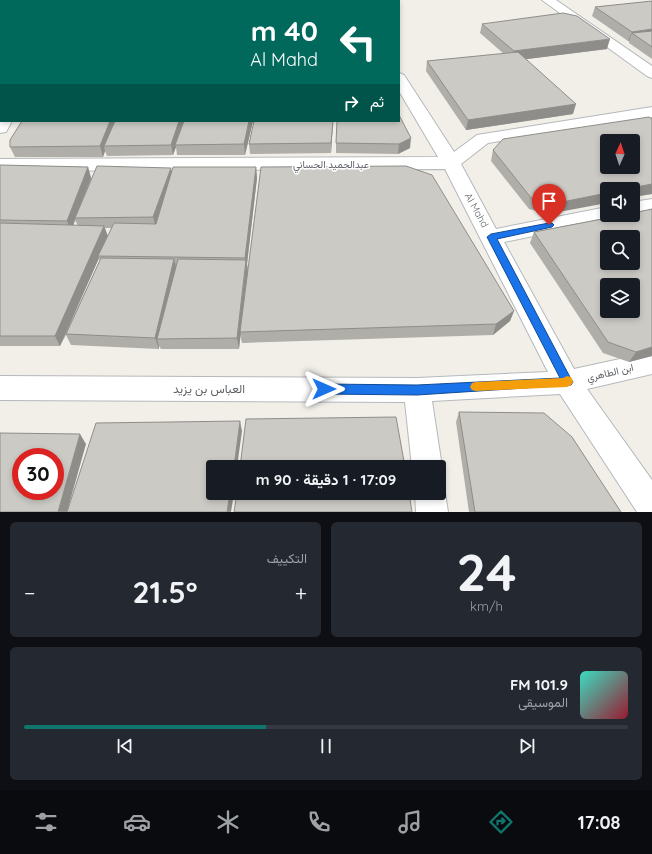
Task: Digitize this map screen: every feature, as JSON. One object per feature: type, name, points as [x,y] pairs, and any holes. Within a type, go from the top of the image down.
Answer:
[{"type":"street","points":[[548,0],[652,73]]},
{"type":"street","name":"Al Mahd","points":[[400,80],[451,163],[567,382],[652,507]]},
{"type":"street","points":[[451,163],[483,139],[652,112]]},
{"type":"street","name":"عبدالحميد الحساني","points":[[0,165],[451,163]]},
{"type":"street","points":[[640,208],[652,205]]},
{"type":"street","points":[[491,237],[600,215]]},
{"type":"street","name":"ابن الطاهري","points":[[567,382],[652,363]]},
{"type":"street","name":"العباس بن يزيد","points":[[0,388],[417,390],[567,382]]},
{"type":"street","points":[[417,390],[426,460]]},
{"type":"street","points":[[431,500],[432,512]]},
{"type":"building","points":[[652,1],[652,29],[632,32],[595,7]]},
{"type":"building","points":[[563,13],[577,16],[610,39],[514,51],[482,24]]},
{"type":"building","points":[[652,31],[652,47],[632,33]]},
{"type":"building","points":[[518,52],[576,104],[468,120],[427,61]]},
{"type":"building","points":[[400,117],[411,138],[399,144],[336,143],[337,122],[400,122]]},
{"type":"building","points":[[649,117],[652,119],[652,184],[640,186],[640,182],[600,182],[600,194],[552,204],[532,199],[493,150],[503,139]]},
{"type":"building","points":[[21,122],[110,122],[100,146],[10,147],[10,140]]},
{"type":"building","points":[[115,122],[179,122],[171,145],[104,146]]},
{"type":"building","points":[[184,122],[249,122],[244,144],[175,145]]},
{"type":"building","points":[[254,122],[333,122],[331,143],[249,144]]},
{"type":"building","points":[[0,165],[88,167],[67,221],[0,220]]},
{"type":"building","points":[[97,166],[171,168],[153,217],[75,218]]},
{"type":"building","points":[[406,166],[432,175],[514,311],[496,324],[240,332],[261,167]]},
{"type":"building","points":[[173,167],[256,167],[245,258],[98,256],[114,223],[156,224]]},
{"type":"building","points":[[652,209],[652,347],[636,352],[608,342],[534,232],[600,219],[600,222],[640,222],[640,212]]},
{"type":"building","points":[[0,223],[104,226],[55,336],[0,336]]},
{"type":"building","points":[[101,258],[174,259],[155,338],[66,334]]},
{"type":"building","points":[[178,259],[246,260],[237,338],[157,339]]},
{"type":"building","points":[[459,412],[544,413],[572,437],[621,512],[475,512]]},
{"type":"building","points":[[396,417],[404,460],[241,460],[246,419]]},
{"type":"building","points":[[240,421],[235,460],[206,460],[206,500],[229,500],[227,512],[67,512],[96,423]]},
{"type":"building","points":[[0,433],[80,434],[64,491],[64,448],[12,448],[12,500],[61,500],[58,512],[0,512]]},
{"type":"building","points":[[236,500],[410,500],[412,512],[234,512]]},
{"type":"slow traffic","points":[[476,387],[567,381]]},
{"type":"route","points":[[324,389],[417,390],[567,382],[491,237],[549,225]]}]
